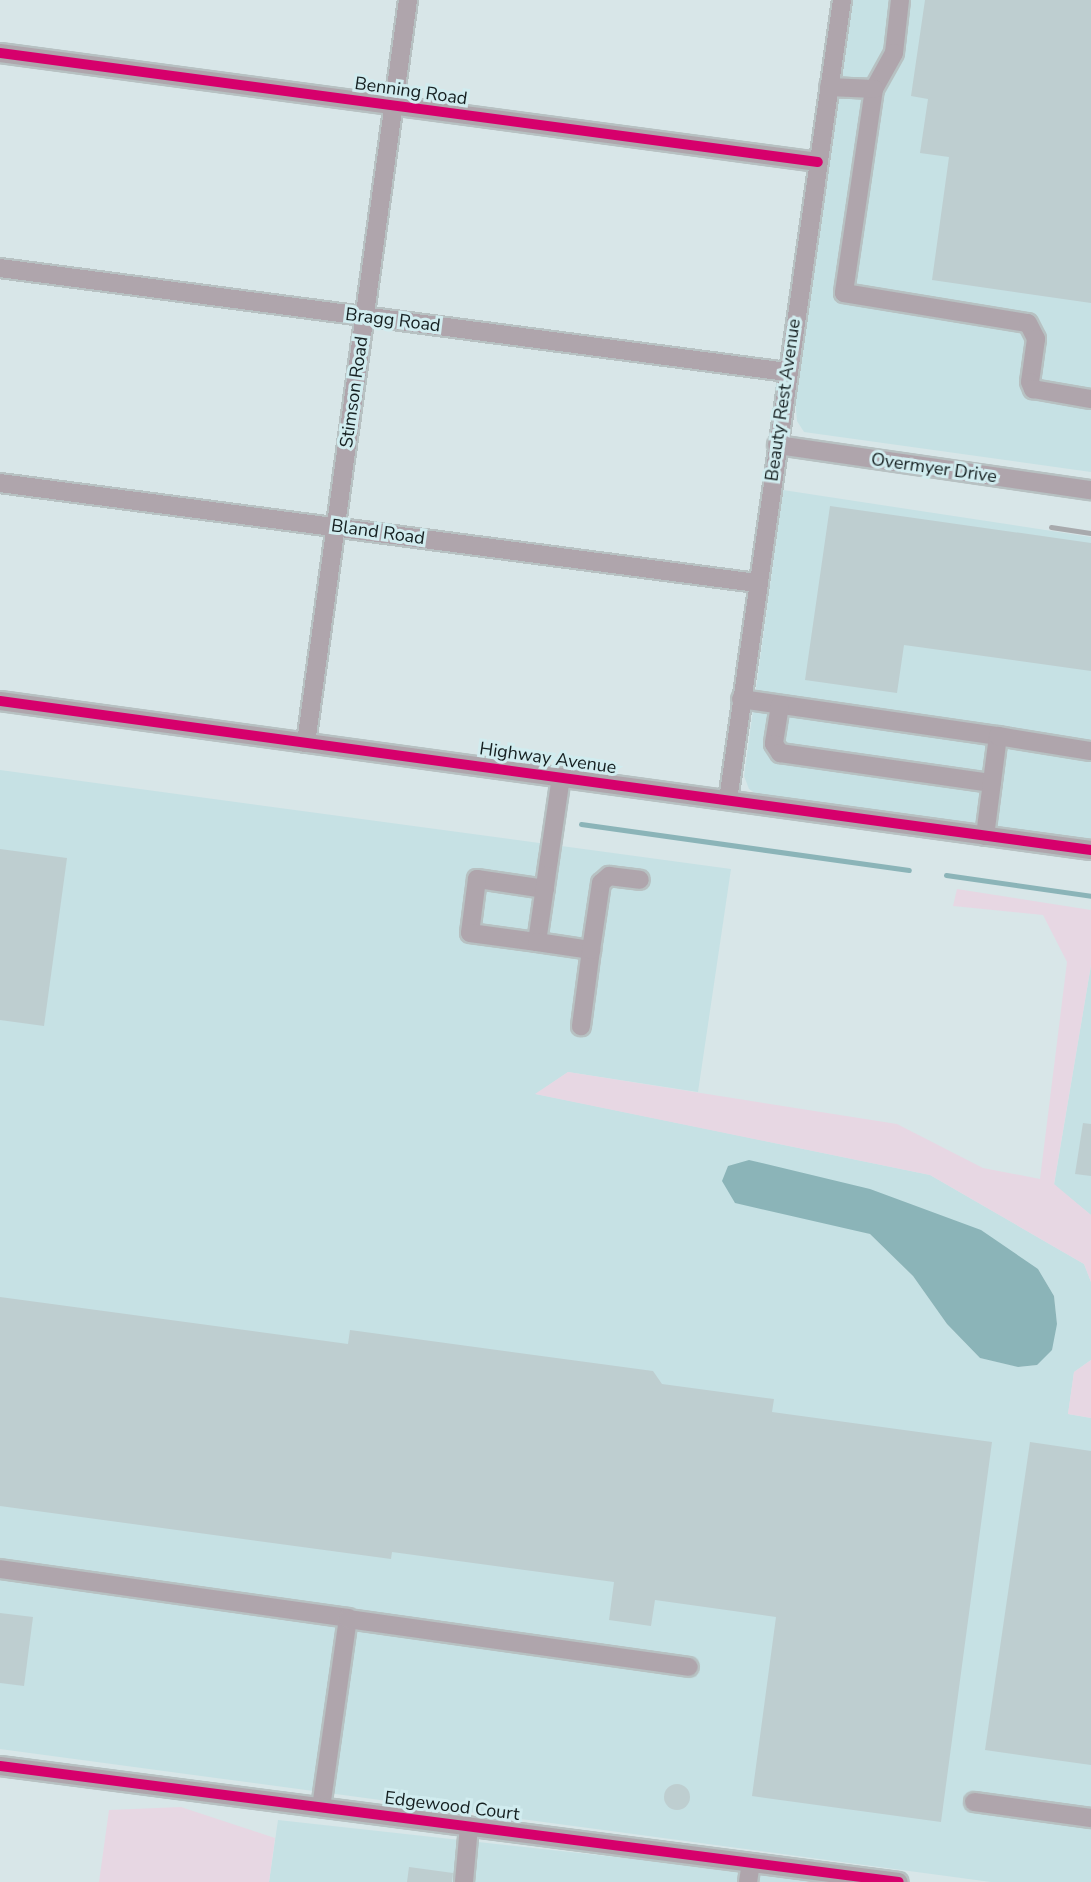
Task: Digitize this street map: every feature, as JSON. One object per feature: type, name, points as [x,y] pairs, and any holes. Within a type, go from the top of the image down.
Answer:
[{"type":"street","name":"Stimson Road","points":[[306,743],[408,0]]},
{"type":"street","name":"Beauty Rest Avenue","points":[[728,800],[842,0]]},
{"type":"street","points":[[900,0],[894,53],[874,89],[844,293],[1028,323],[1035,339],[1030,382],[1033,389],[1091,399]]},
{"type":"street","name":"Benning Road","points":[[0,52],[818,162]]},
{"type":"street","points":[[829,87],[874,89]]},
{"type":"street","name":"Bragg Road","points":[[0,268],[787,372]]},
{"type":"street","name":"Overmyer Drive","points":[[777,445],[1091,490]]},
{"type":"street","name":"Bland Road","points":[[0,483],[757,583]]},
{"type":"street","points":[[741,699],[1091,751]]},
{"type":"street","name":"Highway Avenue","points":[[0,701],[1091,850]]},
{"type":"street","points":[[780,705],[774,744],[780,753],[992,783]]},
{"type":"street","points":[[985,836],[998,736]]},
{"type":"street","points":[[537,942],[561,777]]},
{"type":"street","points":[[582,1026],[601,883],[610,876],[640,880]]},
{"type":"street","points":[[545,889],[477,879],[470,933],[592,950]]},
{"type":"street","points":[[0,1569],[689,1667]]},
{"type":"street","points":[[321,1807],[348,1619]]},
{"type":"street","name":"Edgewood Court","points":[[0,1766],[900,1882]]},
{"type":"street","points":[[974,1802],[1091,1818]]},
{"type":"street","points":[[464,1882],[469,1826]]},
{"type":"street","points":[[748,1882],[751,1863]]},
{"type":"shaded area","points":[[852,0],[1091,0],[1091,472],[804,432],[797,421],[794,388]]},
{"type":"shaded area","points":[[783,490],[1091,537],[1091,841],[759,796],[749,789],[744,776]]},
{"type":"shaded area","points":[[0,770],[731,869],[698,1092],[568,1072],[536,1094],[930,1175],[1084,1264],[1091,1282],[1091,1360],[1074,1372],[1068,1414],[1091,1418],[1091,1882],[991,1882],[0,1749]],"holes":[[[851,1228],[1038,1269],[1054,1296],[1057,1324],[1037,1365],[1019,1367],[980,1358],[947,1324],[913,1276],[870,1234]]]},
{"type":"shaded area","points":[[957,889],[1091,910],[1091,965],[1054,1184],[1091,1215],[1091,1282],[1084,1264],[930,1175],[535,1094],[568,1072],[897,1124],[983,1168],[1040,1179],[1067,962],[1043,915],[953,906]]},
{"type":"shaded area","points":[[1091,965],[1091,1215],[1054,1185]]},
{"type":"shaded area","points":[[749,1160],[870,1189],[981,1230],[1038,1269],[1054,1296],[1057,1324],[1052,1350],[1037,1365],[1018,1367],[980,1358],[947,1324],[913,1276],[870,1234],[735,1203],[722,1181],[728,1166]]},
{"type":"shaded area","points":[[1091,1360],[1091,1418],[1068,1414],[1074,1372]]},
{"type":"shaded area","points":[[181,1807],[275,1838],[269,1882],[99,1882],[109,1810]]},
{"type":"shaded area","points":[[278,1820],[634,1859],[812,1882],[269,1882]]},
{"type":"building","points":[[925,0],[1091,0],[1091,303],[932,280],[949,157],[920,153],[928,99],[911,96]]},
{"type":"building","points":[[830,506],[1091,543],[1091,671],[904,645],[897,693],[805,680]]},
{"type":"building","points":[[0,849],[67,858],[44,1026],[0,1020]]},
{"type":"building","points":[[1083,1123],[1091,1124],[1091,1176],[1075,1174]]},
{"type":"building","points":[[0,1297],[348,1344],[350,1330],[653,1371],[662,1384],[774,1399],[772,1412],[992,1442],[941,1822],[752,1796],[776,1617],[655,1600],[651,1626],[609,1620],[614,1582],[392,1552],[391,1559],[0,1506]]},
{"type":"building","points":[[1030,1442],[1091,1451],[1091,1765],[985,1750]]},
{"type":"building","points":[[0,1613],[33,1617],[24,1686],[0,1683]]},
{"type":"building","points":[[677,1784],[686,1788],[690,1797],[686,1806],[677,1810],[668,1806],[664,1797],[668,1788]]},
{"type":"building","points":[[409,1867],[453,1873],[452,1882],[407,1882]]},
{"type":"waterway","points":[[581,824],[909,870]]},
{"type":"waterway","points":[[946,875],[1091,896]]},
{"type":"railway","points":[[1051,527],[1091,533]]},
{"type":"cycle path","points":[[0,53],[818,162]]},
{"type":"cycle path","points":[[0,701],[1091,850]]},
{"type":"cycle path","points":[[0,1766],[899,1882]]}]
